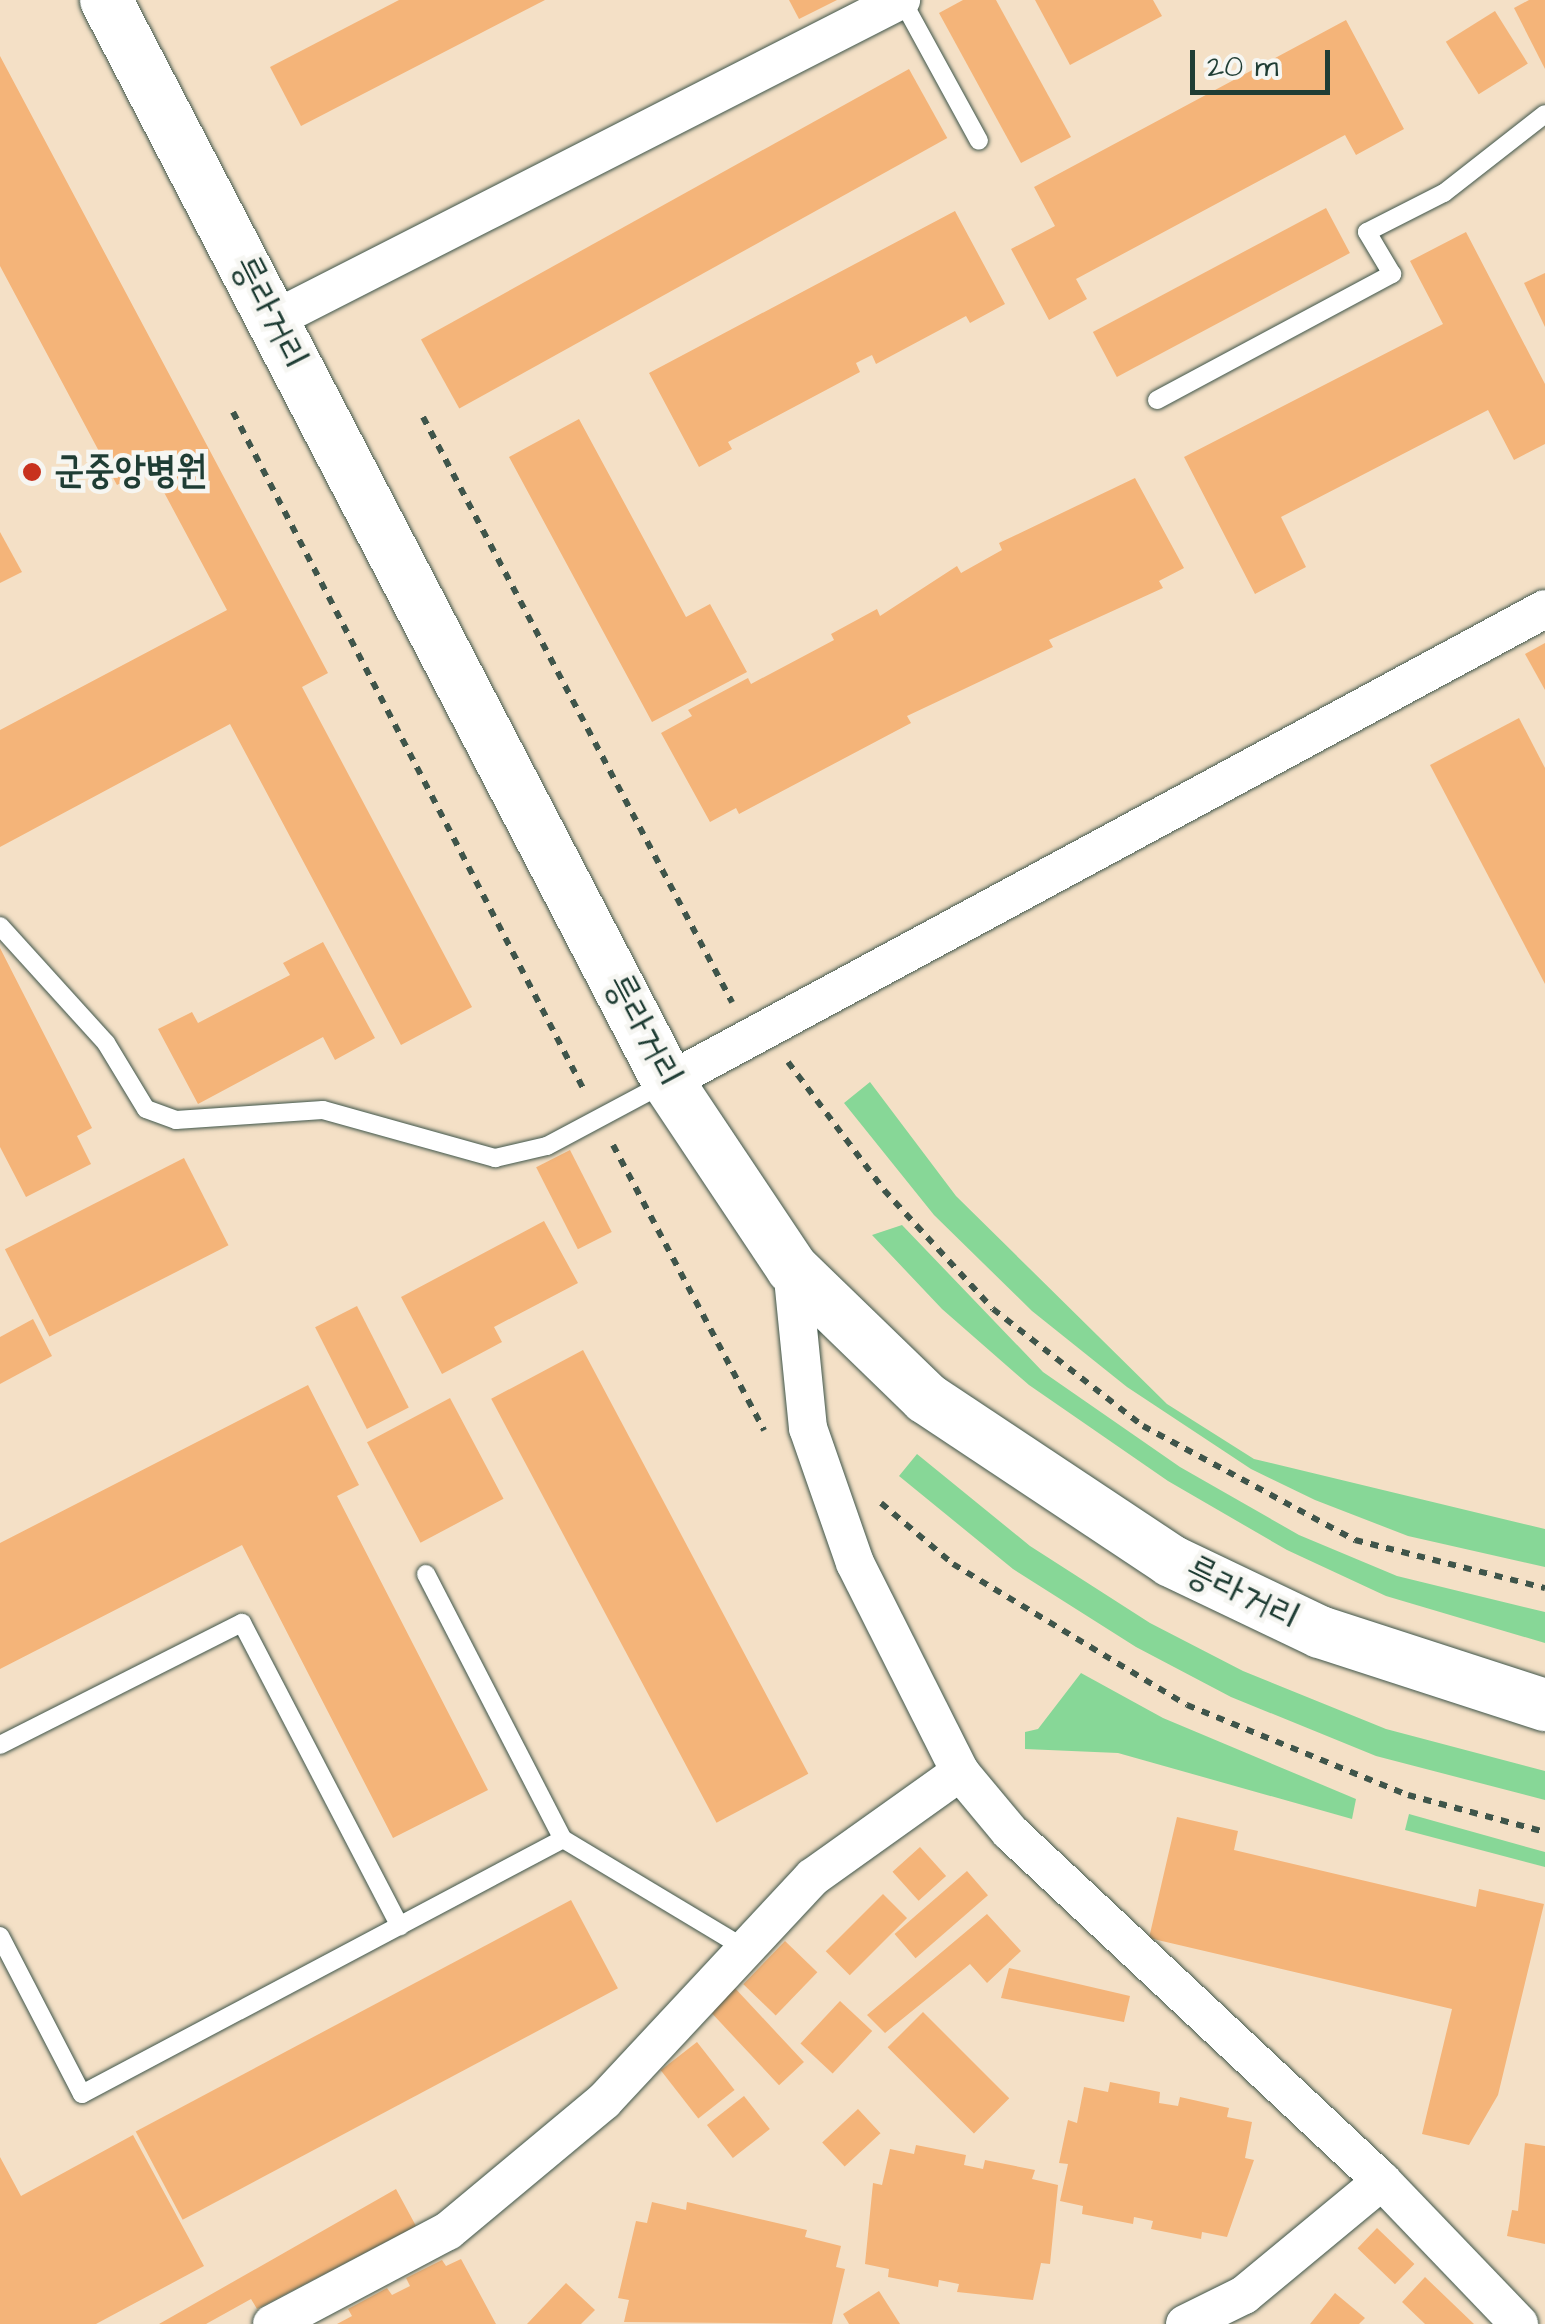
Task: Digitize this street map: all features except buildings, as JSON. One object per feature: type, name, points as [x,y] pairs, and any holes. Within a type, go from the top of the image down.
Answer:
[{"type":"main road","name":"릉라거리","points":[[106,0],[668,1082],[792,1268],[926,1398],[1171,1561],[1320,1632],[1545,1705]]},
{"type":"street","points":[[274,320],[902,1]]},
{"type":"street","points":[[668,1082],[1545,609]]},
{"type":"street","points":[[792,1268],[808,1428],[854,1563],[960,1772],[1124,1945],[1382,2180],[1519,2324]]},
{"type":"street","points":[[272,2324],[448,2231],[604,2101],[813,1878],[960,1772]]},
{"type":"street","points":[[1185,2324],[1244,2295],[1382,2180]]},
{"type":"lane","points":[[902,1],[979,141]]},
{"type":"lane","points":[[1157,400],[1392,274],[1367,232],[1444,193],[1545,114]]},
{"type":"lane","points":[[0,926],[106,1043],[146,1109],[176,1120],[216,1122],[323,1110],[495,1158],[547,1146],[668,1082]]},
{"type":"lane","points":[[426,1574],[564,1839],[746,1949]]},
{"type":"lane","points":[[0,1745],[242,1623],[400,1926]]},
{"type":"lane","points":[[0,1936],[82,2094],[564,1839]]},
{"type":"path","points":[[423,417],[721,989],[800,1074],[884,1190],[993,1309],[1144,1426],[1355,1540],[1545,1588]]},
{"type":"green space","points":[[870,1082],[956,1196],[1167,1404],[1254,1459],[1545,1529],[1545,1567],[1408,1536],[1315,1500],[1251,1469],[1127,1387],[1032,1311],[934,1215],[844,1103]]},
{"type":"green space","points":[[902,1225],[1043,1372],[1180,1467],[1299,1535],[1397,1576],[1545,1612],[1545,1643],[1386,1596],[1287,1550],[1168,1481],[1029,1385],[942,1309],[872,1235]]},
{"type":"green space","points":[[917,1454],[1030,1546],[1150,1623],[1243,1671],[1386,1729],[1545,1771],[1545,1800],[1376,1756],[1231,1697],[1136,1647],[1013,1569],[899,1476]]},
{"type":"green space","points":[[1081,1673],[1163,1718],[1356,1799],[1352,1819],[1118,1753],[1025,1749],[1025,1732],[1038,1729]]},
{"type":"green space","points":[[1409,1814],[1545,1852],[1545,1867],[1405,1830]]},
{"type":"place","name":"군중앙병원","points":[[32,472]]}]
